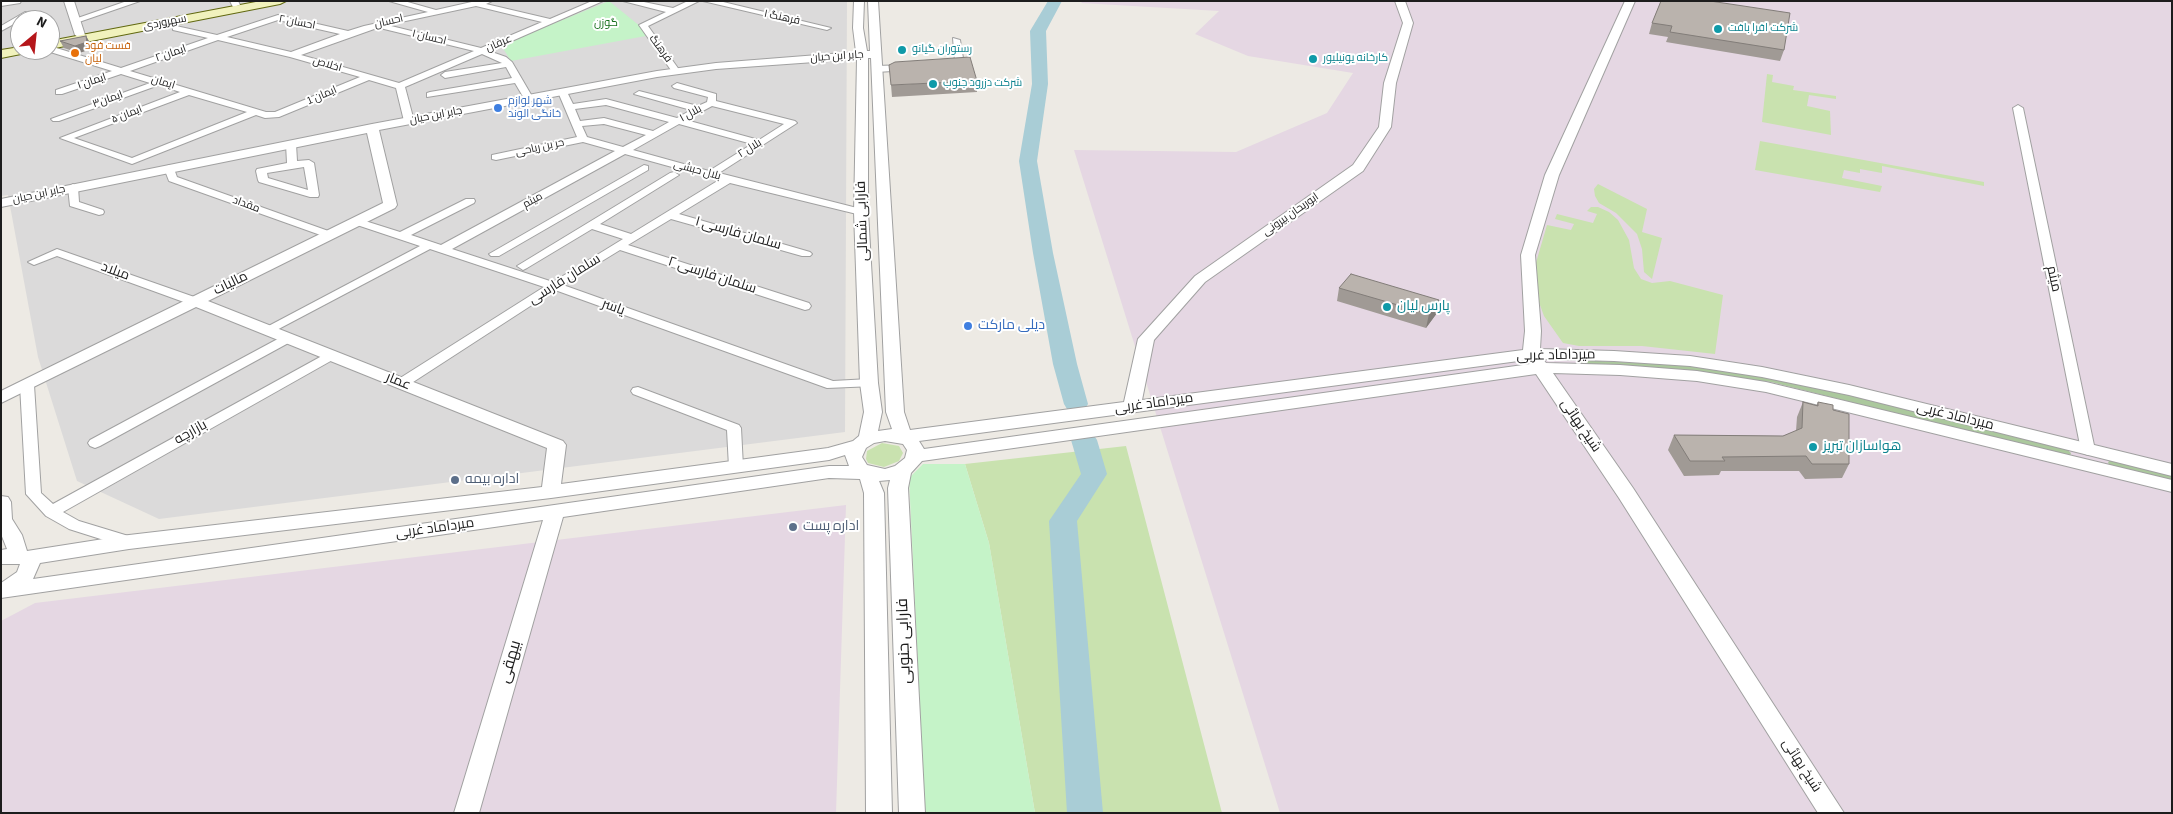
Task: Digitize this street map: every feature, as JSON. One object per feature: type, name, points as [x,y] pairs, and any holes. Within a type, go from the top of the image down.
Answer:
[{"type":"main road","name":"سهروردی","points":[[60,38],[235,3],[258,1]]},
{"type":"main road","name":"سهروردی","points":[[60,43],[280,1]]},
{"type":"street","points":[[1,4],[17,1]]},
{"type":"street","points":[[69,1],[80,34]]},
{"type":"street","points":[[76,20],[136,1]]},
{"type":"street","points":[[392,1],[437,12]]},
{"type":"street","name":"احسان","points":[[292,55],[376,25],[488,1]]},
{"type":"street","name":"عرفان","points":[[400,86],[599,1]]},
{"type":"street","points":[[627,1],[674,11]]},
{"type":"street","name":"فرهنگ","points":[[676,71],[643,25],[695,1]]},
{"type":"street","name":"فرهنگ ۱","points":[[707,1],[827,28]]},
{"type":"street","name":"فارابی شمالی","points":[[859,1],[858,28],[876,70],[895,412],[903,437]]},
{"type":"street","name":"فارابی شمالی","points":[[864,442],[873,412],[869,383],[860,212],[868,55],[873,1]]},
{"type":"street","name":"ابوریحان بیرونی","points":[[1135,415],[1146,339],[1200,279],[1358,168],[1386,127],[1390,83],[1408,23],[1400,1]]},
{"type":"street","points":[[1536,361],[1528,255],[1552,175],[1630,1]]},
{"type":"street","points":[[477,4],[551,22]]},
{"type":"street","name":"احسان ۲","points":[[219,37],[278,17],[348,34]]},
{"type":"street","name":"احسان ۱","points":[[376,25],[482,51],[503,59],[509,64]]},
{"type":"street","name":"اخلاص","points":[[176,28],[292,55],[400,86]]},
{"type":"street","name":"ایمان ۲","points":[[124,70],[219,37]]},
{"type":"street","points":[[941,66],[960,64],[956,40]]},
{"type":"street","name":"ایمان","points":[[60,52],[256,112],[276,115]]},
{"type":"street","name":"جابر ابن حیان","points":[[1,203],[372,128],[676,71],[716,66],[868,55]]},
{"type":"street","points":[[445,75],[509,64],[528,98]]},
{"type":"street","points":[[876,70],[913,67]]},
{"type":"street","name":"ایمان ۱","points":[[59,92],[124,70]]},
{"type":"street","name":"ایمان 1","points":[[276,115],[368,77]]},
{"type":"street","points":[[430,95],[518,80]]},
{"type":"street","name":"ایمان۳","points":[[56,119],[160,82]]},
{"type":"street","points":[[400,86],[409,121]]},
{"type":"street","points":[[677,86],[713,96],[711,103]]},
{"type":"street","name":"ایمان ۵","points":[[190,91],[65,138],[132,161],[256,112]]},
{"type":"street","points":[[563,92],[583,139]]},
{"type":"street","points":[[639,94],[699,110]]},
{"type":"street","points":[[569,107],[606,102],[760,143]]},
{"type":"street","name":"بلال ۱","points":[[625,151],[711,103],[792,123]]},
{"type":"street","name":"میثم","points":[[2018,108],[2088,450]]},
{"type":"street","points":[[577,124],[604,120],[655,134]]},
{"type":"street","name":"بلال ۲","points":[[709,175],[792,123]]},
{"type":"street","name":"مالیات","points":[[1,398],[390,205],[372,128]]},
{"type":"street","name":"بلال حبشی","points":[[583,139],[709,175],[860,212]]},
{"type":"street","name":"حر بن ریاحی","points":[[496,157],[583,139]]},
{"type":"street","points":[[291,144],[292,165]]},
{"type":"street","name":"میثم","points":[[440,250],[625,151]]},
{"type":"street","points":[[309,163],[314,195],[263,180],[261,172],[292,165],[309,163]]},
{"type":"street","name":"مقداد","points":[[169,168],[173,178],[330,235]]},
{"type":"street","points":[[494,254],[644,168]]},
{"type":"street","points":[[523,266],[674,175]]},
{"type":"street","name":"سلمان فارسی","points":[[402,383],[554,286],[728,180]]},
{"type":"street","points":[[73,187],[74,204],[99,212]]},
{"type":"street","points":[[594,196],[625,205]]},
{"type":"street","points":[[401,236],[470,202]]},
{"type":"street","name":"سلمان فارسی ۱","points":[[670,215],[806,254]]},
{"type":"street","name":"یاسر","points":[[358,222],[554,286],[832,385],[869,383]]},
{"type":"street","points":[[548,224],[578,233]]},
{"type":"street","points":[[591,225],[632,238]]},
{"type":"street","points":[[267,330],[428,246]]},
{"type":"street","name":"سلمان فارسی ۲","points":[[619,246],[806,306]]},
{"type":"street","name":"میلاد","points":[[34,262],[57,252],[196,302]]},
{"type":"street","name":"عمار","points":[[196,302],[557,445],[553,502]]},
{"type":"street","points":[[94,443],[288,338]]},
{"type":"street","name":"بازارچه","points":[[51,512],[331,355]]},
{"type":"street","name":"میرداماد غربی","points":[[903,437],[1135,415],[1536,361],[1614,356],[1690,361],[1762,372],[1850,390],[2172,470]]},
{"type":"street","name":"میرداماد غربی","points":[[1536,361],[1696,376],[1766,387],[2172,486]]},
{"type":"street","name":"شیخ بهائی","points":[[1536,361],[1626,493],[1832,813]]},
{"type":"street","points":[[27,385],[34,494],[51,512],[74,525],[129,542]]},
{"type":"street","points":[[638,391],[734,428],[736,467]]},
{"type":"street","name":"میرداماد غربی","points":[[909,463],[1135,415]]},
{"type":"street","points":[[885,435],[903,437],[914,445],[909,463],[884,475],[867,473],[855,464],[853,458],[864,442],[885,435]]},
{"type":"street","name":"میرداماد غربی","points":[[3,592],[553,502],[736,467],[829,454],[864,442]]},
{"type":"street","name":"فارابی جنوبی","points":[[909,463],[898,488],[912,813]]},
{"type":"street","name":"میرداماد غربی","points":[[16,557],[129,542],[553,502],[829,472],[867,473]]},
{"type":"street","name":"فارابی جنوبی","points":[[867,473],[874,493],[879,813]]},
{"type":"street","points":[[1,502],[2,520],[12,535],[16,557],[30,563],[29,569],[16,584],[3,592]]},
{"type":"street","name":"بیهقی","points":[[464,812],[553,502]]},
{"type":"shaded area","points":[[1,1],[847,1],[845,432],[159,519],[77,481],[38,357],[8,195],[1,196]]},
{"type":"shaded area","points":[[1083,1],[2172,1],[2172,813],[1280,813],[1074,150],[1236,152],[1327,113],[1353,73],[1248,56],[1195,34],[1219,11],[1081,3]]},
{"type":"shaded area","points":[[846,505],[836,813],[1,813],[1,621],[35,603]]},
{"type":"green space","name":"گوزن","points":[[609,1],[651,35],[511,61],[501,45]]},
{"type":"green space","points":[[1767,74],[1773,75],[1772,82],[1794,86],[1793,90],[1836,96],[1836,99],[1809,95],[1807,106],[1830,111],[1831,135],[1762,122]]},
{"type":"green space","points":[[1760,141],[1984,182],[1984,186],[1882,166],[1882,173],[1860,169],[1860,173],[1844,170],[1842,178],[1882,186],[1880,192],[1755,170]]},
{"type":"green space","points":[[1598,184],[1647,209],[1642,232],[1662,238],[1652,279],[1644,272],[1642,249],[1637,234],[1616,213],[1599,203],[1594,189]]},
{"type":"green space","points":[[1591,207],[1598,207],[1609,212],[1618,220],[1629,240],[1634,268],[1641,279],[1652,283],[1670,281],[1723,295],[1715,354],[1642,346],[1579,346],[1563,343],[1544,316],[1537,297],[1535,266],[1547,225],[1571,230],[1574,224],[1555,219],[1557,214],[1593,223],[1597,214],[1587,211]]},
{"type":"green space","points":[[1579,360],[1681,365],[1762,377],[1853,396],[2065,448],[2071,453],[2070,456],[2062,455],[1771,382],[1724,376],[1582,365],[1577,363]]},
{"type":"green space","points":[[882,443],[899,446],[903,453],[899,461],[884,467],[868,463],[866,459],[867,451]]},
{"type":"green space","points":[[1126,446],[1222,813],[1035,813],[989,543],[965,464]]},
{"type":"green space","points":[[2110,459],[2172,475],[2172,481],[2111,466],[2108,463]]},
{"type":"green space","points":[[923,464],[965,464],[989,543],[1035,813],[925,813],[909,478]]},
{"type":"building","name":"شرکت افرا بافت","points":[[1661,1],[1710,1],[1790,13],[1784,50],[1670,32],[1672,26],[1652,23]]},
{"type":"building","points":[[86,36],[87,42],[75,46],[60,41]]},
{"type":"building","points":[[970,57],[977,81],[891,85],[889,65],[895,62]]},
{"type":"building","points":[[1351,274],[1439,300],[1429,314],[1339,288]]},
{"type":"building","points":[[1803,402],[1818,406],[1818,402],[1833,405],[1833,410],[1849,414],[1849,464],[1812,464],[1806,456],[1722,457],[1725,461],[1690,461],[1674,435],[1783,436],[1802,428]]},
{"type":"waterway","points":[[1055,1],[1038,31],[1040,84],[1028,161],[1043,253],[1065,364],[1076,404]]},
{"type":"waterway","points":[[1084,440],[1094,474],[1063,521],[1085,813]]},
{"type":"place","name":"شرکت افرا بافت","points":[[1718,29]]},
{"type":"place","name":"رستوران گیانو","points":[[902,50]]},
{"type":"place","name":"فست فود لیان","points":[[75,53]]},
{"type":"place","name":"کارخانه یونیلیور","points":[[1313,59]]},
{"type":"place","name":"شرکت دزرود جنوب","points":[[933,84]]},
{"type":"place","name":"شهر لوازم خانگی الوند","points":[[498,108]]},
{"type":"place","name":"پارس لیان","points":[[1387,307]]},
{"type":"place","name":"دیلی مارکت","points":[[968,326]]},
{"type":"place","name":"هواسازان تبریز","points":[[1813,447]]},
{"type":"place","name":"اداره بیمه","points":[[455,480]]},
{"type":"place","name":"اداره پست","points":[[793,527]]}]
